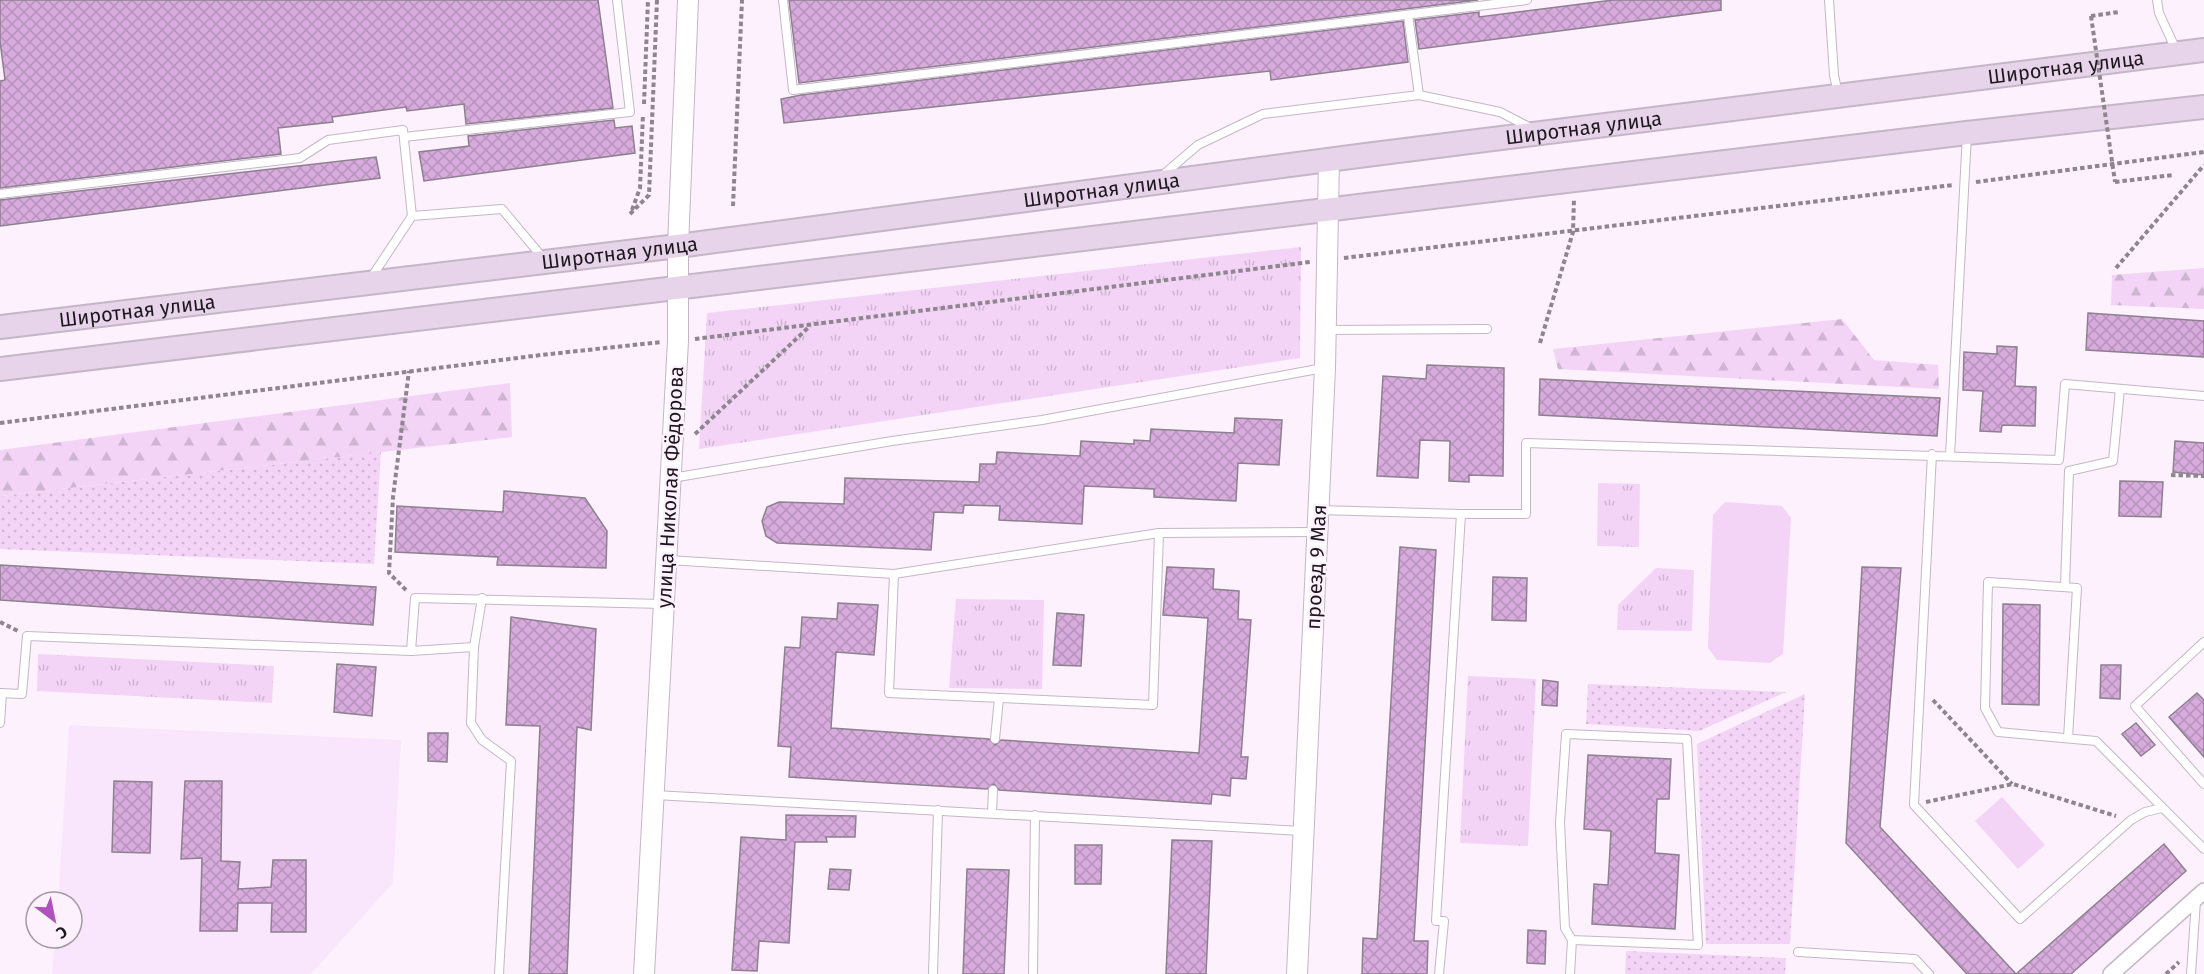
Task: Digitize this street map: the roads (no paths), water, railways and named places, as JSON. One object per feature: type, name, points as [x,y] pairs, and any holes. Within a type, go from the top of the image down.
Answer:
[{"type":"main road","name":"Широтная улица","points":[[0,327],[369,281],[678,246],[1329,159],[2204,50]]},
{"type":"main road","points":[[0,369],[1967,133],[2204,107]]},
{"type":"street","name":"улица Николая Фёдорова","points":[[644,974],[678,341],[678,246],[688,0]]},
{"type":"street","name":"проезд 9 Мая","points":[[1297,974],[1325,368],[1329,159]]},
{"type":"street","points":[[2111,974],[2200,895]]},
{"type":"lane","points":[[404,137],[630,112],[617,0]]},
{"type":"lane","points":[[783,0],[793,90],[1527,0]]},
{"type":"lane","points":[[1829,0],[1834,75],[1838,94]]},
{"type":"lane","points":[[2157,0],[2159,13],[2178,53]]},
{"type":"lane","points":[[1408,15],[1419,95]]},
{"type":"lane","points":[[1153,183],[1198,145],[1263,114],[1419,95],[1500,112],[1540,133]]},
{"type":"lane","points":[[0,194],[300,158],[328,140],[403,130],[412,216],[369,281]]},
{"type":"lane","points":[[1950,456],[1967,133]]},
{"type":"lane","points":[[412,216],[502,209],[546,261]]},
{"type":"lane","points":[[1326,330],[1487,329]]},
{"type":"lane","points":[[671,478],[892,441],[1042,420],[1325,368]]},
{"type":"lane","points":[[1318,510],[1526,514],[1526,443],[1932,454],[2059,460],[2065,384],[2204,396]]},
{"type":"lane","points":[[2065,586],[2069,471],[2113,461],[2120,389]]},
{"type":"lane","points":[[1932,454],[1914,805],[2020,919],[2132,820],[2145,812],[2162,808]]},
{"type":"lane","points":[[1439,974],[1444,921],[1437,921],[1461,514]]},
{"type":"lane","points":[[666,560],[894,574],[1159,533],[1317,532]]},
{"type":"lane","points":[[894,574],[889,693],[1153,705],[1159,533]]},
{"type":"lane","points":[[2068,738],[2077,588],[1988,582],[1985,708],[1998,732],[2096,741],[2204,849]]},
{"type":"lane","points":[[411,651],[415,598],[664,603]]},
{"type":"lane","points":[[482,598],[474,647],[471,723],[482,740],[511,761],[499,974]]},
{"type":"lane","points":[[0,723],[1,694],[22,694],[27,636],[411,651],[474,647]]},
{"type":"lane","points":[[2204,642],[2134,706],[2204,784]]},
{"type":"lane","points":[[995,739],[999,698]]},
{"type":"lane","points":[[1570,974],[1572,940],[1565,928],[1560,823],[1566,734],[1687,739],[1698,945],[1572,940]]},
{"type":"lane","points":[[992,813],[993,790]]},
{"type":"lane","points":[[654,795],[1303,831]]},
{"type":"lane","points":[[933,974],[938,810]]},
{"type":"lane","points":[[1033,974],[1035,815]]},
{"type":"lane","points":[[2191,974],[2200,895]]},
{"type":"lane","points":[[1798,952],[1915,959],[1929,974]]}]
